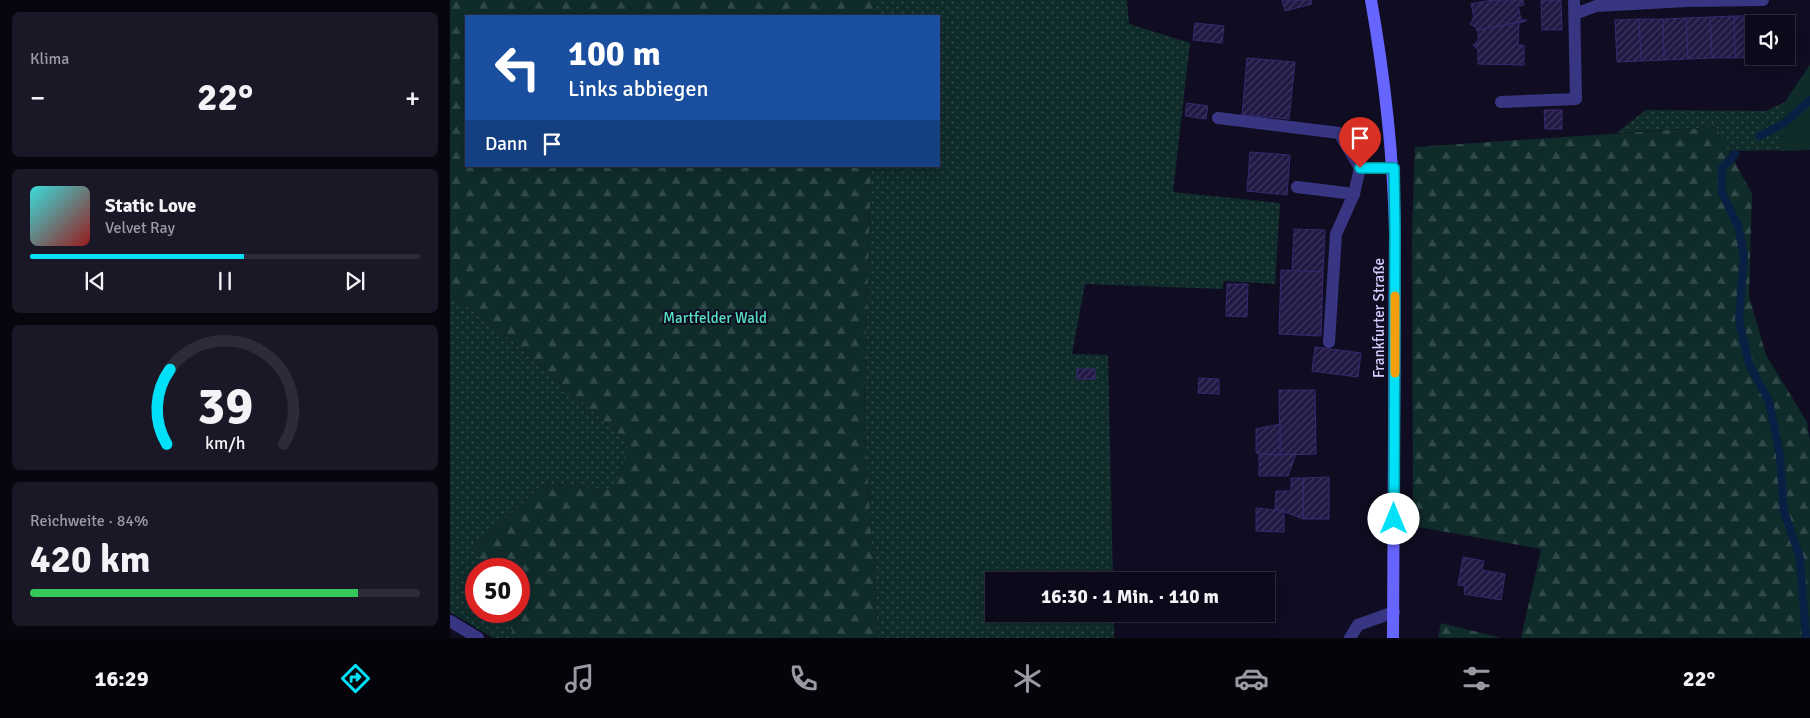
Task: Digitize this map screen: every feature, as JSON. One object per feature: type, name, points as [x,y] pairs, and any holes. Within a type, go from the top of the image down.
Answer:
[{"type":"main road","name":"Frankfurter Straße","points":[[1371,0],[1387,97],[1394,168],[1393,638]]},
{"type":"street","points":[[1501,102],[1576,99],[1574,0]]},
{"type":"street","points":[[1575,14],[1596,6],[1687,1],[1763,0]]},
{"type":"street","points":[[1218,118],[1339,133],[1360,168],[1354,194],[1336,234],[1330,342]]},
{"type":"street","points":[[1360,168],[1394,168]]},
{"type":"street","points":[[1297,187],[1354,194]]},
{"type":"street","points":[[1350,638],[1358,625],[1394,612]]},
{"type":"street","points":[[450,621],[478,638]]},
{"type":"green space","name":"Martfelder Wald","points":[[450,0],[875,0],[875,15],[465,15],[465,167],[871,167],[864,420],[878,638],[516,638],[508,623],[530,623],[530,558],[479,558],[477,546],[543,484],[614,490],[629,443],[505,335],[450,294]]},
{"type":"green space","points":[[875,0],[1127,0],[1129,24],[1190,43],[1173,192],[1280,203],[1275,284],[1223,281],[1223,289],[1085,284],[1072,354],[1108,355],[1113,572],[985,572],[985,622],[1114,622],[1114,638],[878,638],[864,420],[871,167],[940,167],[940,15],[875,15]]},
{"type":"green space","points":[[1810,65],[1810,150],[1728,151],[1716,127],[1616,133],[1646,110],[1766,111],[1785,102]]},
{"type":"green space","points":[[1810,65],[1810,150],[1780,151],[1785,102]]},
{"type":"green space","points":[[1716,127],[1752,194],[1749,296],[1766,355],[1807,422],[1810,442],[1810,638],[1521,638],[1541,549],[1413,526],[1412,231],[1415,147]]},
{"type":"green space","points":[[450,294],[505,335],[629,443],[616,490],[543,484],[477,546],[479,558],[465,558],[465,621],[450,612]]},
{"type":"green space","points":[[468,623],[508,623],[516,638],[493,638]]},
{"type":"green space","points":[[1441,623],[1502,638],[1438,638]]},
{"type":"building","points":[[1282,0],[1311,0],[1312,4],[1285,11]]},
{"type":"building","points":[[1492,0],[1523,0],[1524,5],[1518,6],[1521,20],[1527,20],[1477,31],[1470,24],[1474,17],[1471,4]]},
{"type":"building","points":[[1541,0],[1561,0],[1562,30],[1542,30]]},
{"type":"building","points":[[1734,16],[1745,16],[1745,58],[1735,58]]},
{"type":"building","points":[[1734,16],[1735,58],[1712,58],[1710,17]]},
{"type":"building","points":[[1710,17],[1712,58],[1688,59],[1686,18]]},
{"type":"building","points":[[1686,18],[1688,59],[1664,60],[1663,19]]},
{"type":"building","points":[[1639,19],[1663,19],[1664,60],[1641,61]]},
{"type":"building","points":[[1639,19],[1641,61],[1617,62],[1615,20]]},
{"type":"building","points":[[1525,21],[1519,23],[1518,45],[1524,45],[1524,65],[1478,64],[1478,50],[1473,45],[1478,41],[1478,30]]},
{"type":"building","points":[[1195,23],[1224,26],[1222,43],[1193,40]]},
{"type":"building","points":[[1247,58],[1295,62],[1289,119],[1242,115]]},
{"type":"building","points":[[1187,103],[1208,106],[1206,119],[1185,116]]},
{"type":"building","points":[[1544,110],[1562,110],[1562,129],[1545,129]]},
{"type":"building","points":[[1250,152],[1290,155],[1287,195],[1247,191]]},
{"type":"building","points":[[1294,229],[1325,230],[1323,272],[1292,271]]},
{"type":"building","points":[[1281,270],[1323,272],[1321,336],[1279,334]]},
{"type":"building","points":[[1227,284],[1248,284],[1247,317],[1226,316]]},
{"type":"building","points":[[1315,347],[1361,353],[1358,377],[1312,371]]},
{"type":"building","points":[[1077,369],[1095,369],[1095,379],[1077,379]]},
{"type":"building","points":[[1199,378],[1219,379],[1219,394],[1198,393]]},
{"type":"building","points":[[1279,390],[1315,390],[1316,454],[1280,455]]},
{"type":"building","points":[[1280,424],[1280,455],[1256,453],[1256,429]]},
{"type":"building","points":[[1259,454],[1296,454],[1288,476],[1259,476]]},
{"type":"building","points":[[1329,477],[1329,519],[1303,519],[1303,478]]},
{"type":"building","points":[[1291,478],[1303,478],[1303,519],[1280,510],[1275,510],[1276,491],[1291,491]]},
{"type":"building","points":[[1256,508],[1284,511],[1284,532],[1256,531]]},
{"type":"building","points":[[1463,557],[1484,561],[1482,570],[1505,574],[1501,600],[1464,594],[1465,586],[1458,585]]},
{"type":"waterway","points":[[1760,136],[1786,122],[1810,100]]},
{"type":"waterway","points":[[1735,154],[1722,168],[1722,193],[1738,226],[1744,255],[1739,320],[1749,364],[1769,401],[1780,455],[1784,512],[1800,558],[1806,638]]},
{"type":"slow traffic","points":[[1395,296],[1395,373]]},
{"type":"route","points":[[1360,168],[1394,168],[1394,519]]}]
